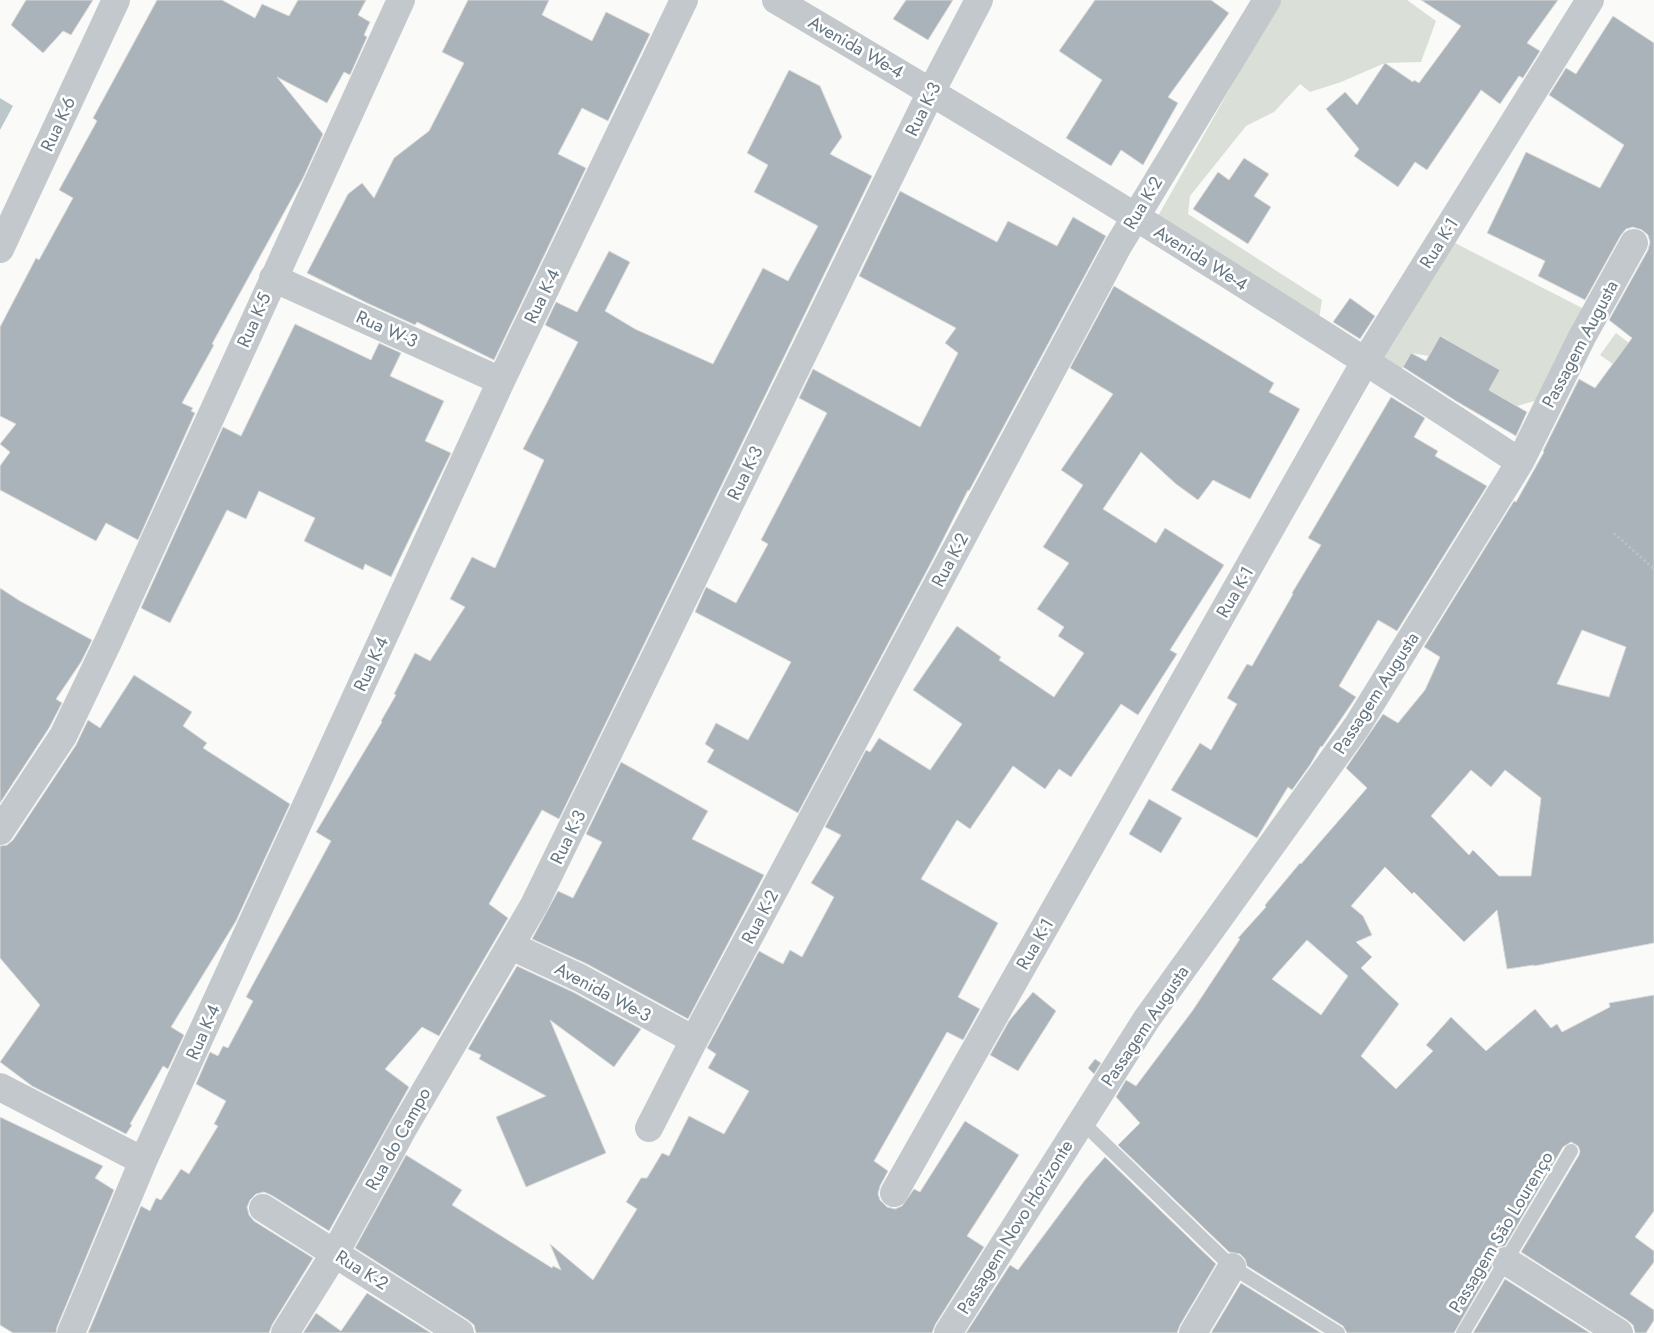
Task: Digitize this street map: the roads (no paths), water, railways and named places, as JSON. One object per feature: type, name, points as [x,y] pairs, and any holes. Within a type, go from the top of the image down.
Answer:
[{"type":"street","name":"Rua K-6","points":[[0,249],[116,0]]},
{"type":"street","name":"Rua K-5","points":[[0,831],[63,736],[109,640],[401,0]]},
{"type":"street","name":"Rua K-4","points":[[71,1333],[143,1161],[501,381],[684,0]]},
{"type":"street","name":"Avenida We-4","points":[[776,0],[931,92],[1366,360],[1520,462]]},
{"type":"street","name":"Rua K-3","points":[[511,946],[539,896],[931,92],[979,0]]},
{"type":"street","name":"Rua K-2","points":[[649,1128],[694,1040],[1134,217],[1267,0]]},
{"type":"street","name":"Rua K-1","points":[[894,1193],[1366,360],[1590,0]]},
{"type":"street","name":"Passagem Augusta","points":[[1082,1122],[1146,1020],[1357,726],[1520,462],[1582,337],[1634,243]]},
{"type":"street","name":"Rua W-3","points":[[273,278],[501,381]]},
{"type":"street","name":"Avenida We-3","points":[[511,946],[580,978],[694,1040]]},
{"type":"street","name":"Rua do Campo","points":[[285,1333],[335,1253],[404,1127],[511,946]]},
{"type":"street","points":[[0,1087],[143,1161]]},
{"type":"street","name":"Passagem Novo Horizonte","points":[[948,1333],[1082,1122]]},
{"type":"street","name":"Rua K-2","points":[[263,1208],[460,1333]]},
{"type":"street","points":[[1506,1261],[1619,1333]]},
{"type":"street","points":[[1193,1333],[1232,1267]]},
{"type":"lane","points":[[1082,1122],[1232,1267],[1338,1333]]},
{"type":"lane","name":"Passagem São Lourenço","points":[[1463,1333],[1571,1151]]}]
